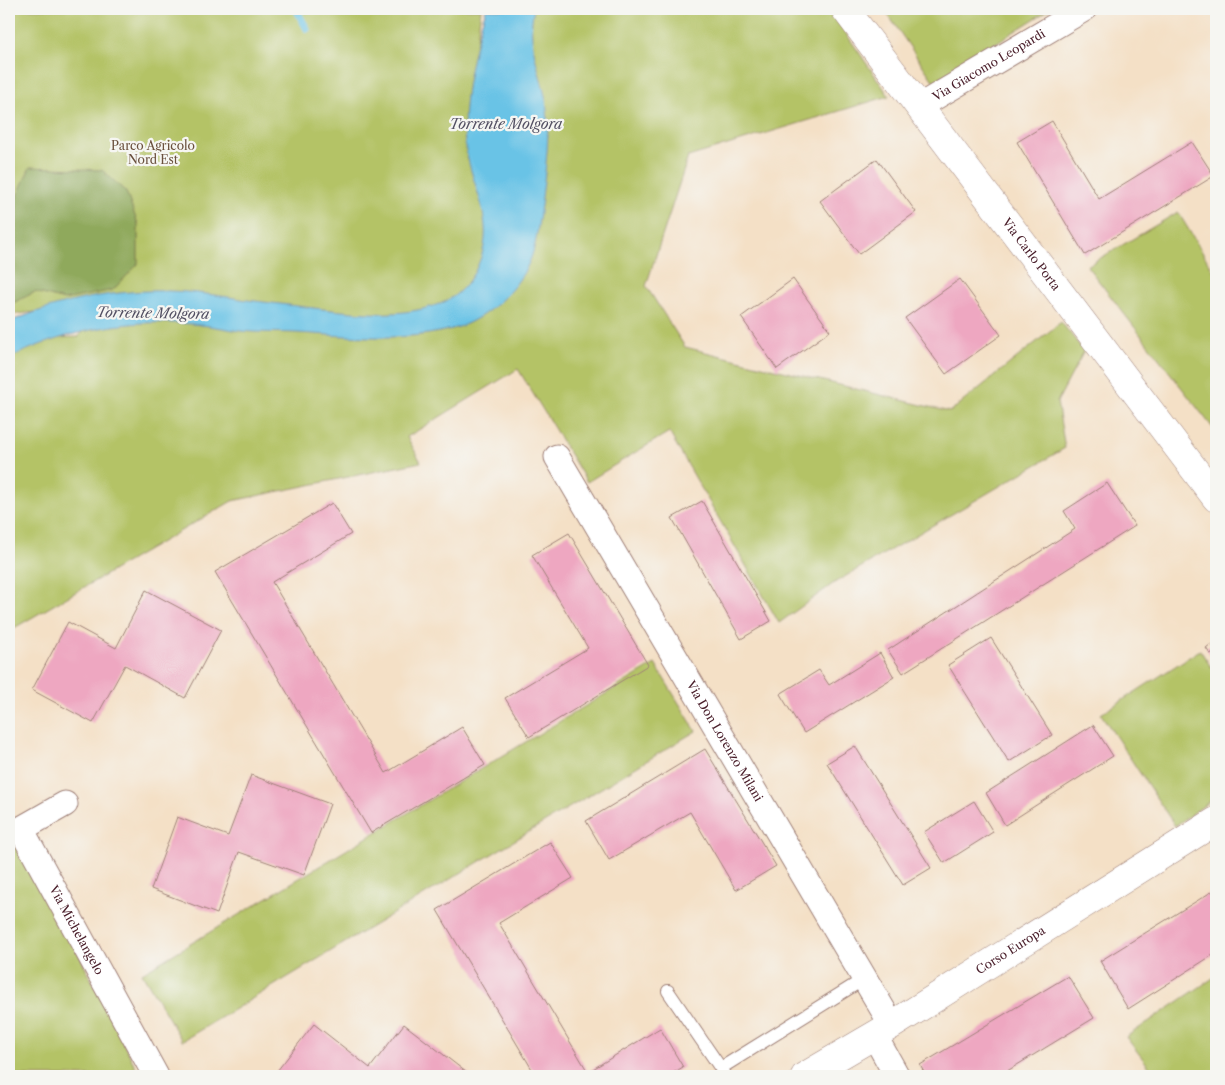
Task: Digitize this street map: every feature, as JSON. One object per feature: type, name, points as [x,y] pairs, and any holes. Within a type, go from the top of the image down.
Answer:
[{"type":"street","name":"Via Carlo Porta","points":[[845,9],[1216,498]]},
{"type":"street","name":"Via Giacomo Leopardi","points":[[920,106],[1084,9]]},
{"type":"street","name":"Via Don Lorenzo Milani","points":[[557,457],[864,979],[883,1030],[897,1076]]},
{"type":"street","name":"Via Michelangelo","points":[[65,804],[21,829],[156,1076]]},
{"type":"street","name":"Corso Europa","points":[[805,1076],[883,1030],[1216,821]]},
{"type":"lane","points":[[668,991],[724,1072],[864,979]]},
{"type":"green space","name":"Parco Agricolo Nord Est","points":[[9,9],[481,9],[477,39],[496,72],[503,9],[829,9],[889,96],[688,157],[646,286],[685,347],[950,412],[1061,322],[1084,351],[1057,402],[1065,448],[834,583],[779,623],[669,432],[587,482],[518,369],[407,437],[421,462],[232,501],[9,631],[9,357],[54,338],[78,337],[112,303],[9,315]]},
{"type":"green space","points":[[884,9],[1050,9],[934,82]]},
{"type":"green space","points":[[30,167],[102,170],[126,192],[138,224],[138,264],[113,290],[64,300],[35,292],[9,305],[9,229],[12,228],[14,203]]},
{"type":"green space","points":[[1178,212],[1216,275],[1216,432],[1087,266]]},
{"type":"green space","points":[[1200,650],[1211,667],[1216,664],[1216,797],[1175,826],[1101,714]]},
{"type":"green space","points":[[655,664],[696,731],[182,1041],[142,973]]},
{"type":"green space","points":[[9,815],[140,1076],[9,1076]]},
{"type":"green space","points":[[1216,976],[1216,1076],[1156,1076],[1126,1037]]},
{"type":"water","name":"Torrente Molgora","points":[[486,9],[534,9],[532,21],[533,44],[546,101],[548,127],[544,180],[533,252],[519,280],[502,300],[492,308],[459,327],[440,332],[399,337],[247,332],[179,323],[125,325],[74,334],[9,358],[9,322],[68,302],[109,294],[150,291],[181,292],[322,309],[381,313],[396,313],[425,308],[447,301],[454,296],[476,270],[485,240],[483,212],[467,157],[464,126],[469,75]]},
{"type":"building","points":[[1052,121],[1099,199],[1192,142],[1214,176],[1085,255],[1017,142]]},
{"type":"building","points":[[877,159],[916,212],[859,254],[820,201]]},
{"type":"building","points":[[793,279],[830,331],[777,369],[741,317]]},
{"type":"building","points":[[960,279],[1001,335],[946,374],[905,318]]},
{"type":"building","points":[[1107,483],[1135,526],[903,673],[888,650],[1075,529],[1064,511]]},
{"type":"building","points":[[702,501],[771,621],[741,639],[672,518]]},
{"type":"building","points":[[332,503],[351,534],[272,582],[386,773],[462,727],[485,765],[371,833],[215,572]]},
{"type":"building","points":[[569,533],[648,665],[529,737],[505,698],[588,648],[532,555]]},
{"type":"building","points":[[146,590],[221,630],[185,698],[125,665],[93,723],[32,690],[68,622],[116,648]]},
{"type":"building","points":[[991,638],[1052,735],[1009,762],[948,665]]},
{"type":"building","points":[[1211,644],[1216,651],[1210,654],[1206,648]]},
{"type":"building","points":[[880,653],[894,677],[804,733],[780,694],[819,670],[829,685]]},
{"type":"building","points":[[1093,725],[1113,756],[1005,825],[986,793]]},
{"type":"building","points":[[855,746],[931,868],[903,885],[827,763]]},
{"type":"building","points":[[705,749],[776,866],[736,890],[690,812],[609,860],[586,821]]},
{"type":"building","points":[[251,775],[330,804],[304,875],[239,852],[217,914],[151,889],[177,817],[228,836]]},
{"type":"building","points":[[974,801],[993,832],[944,863],[924,832]]},
{"type":"building","points":[[550,842],[573,878],[499,923],[588,1072],[660,1028],[683,1067],[668,1076],[536,1076],[437,910]]},
{"type":"building","points":[[1216,889],[1216,953],[1128,1009],[1100,961]]},
{"type":"building","points":[[1068,976],[1094,1018],[999,1076],[926,1076],[920,1065]]},
{"type":"building","points":[[314,1024],[370,1068],[404,1024],[471,1076],[273,1076]]},
{"type":"waterway","points":[[296,9],[307,29]]}]
